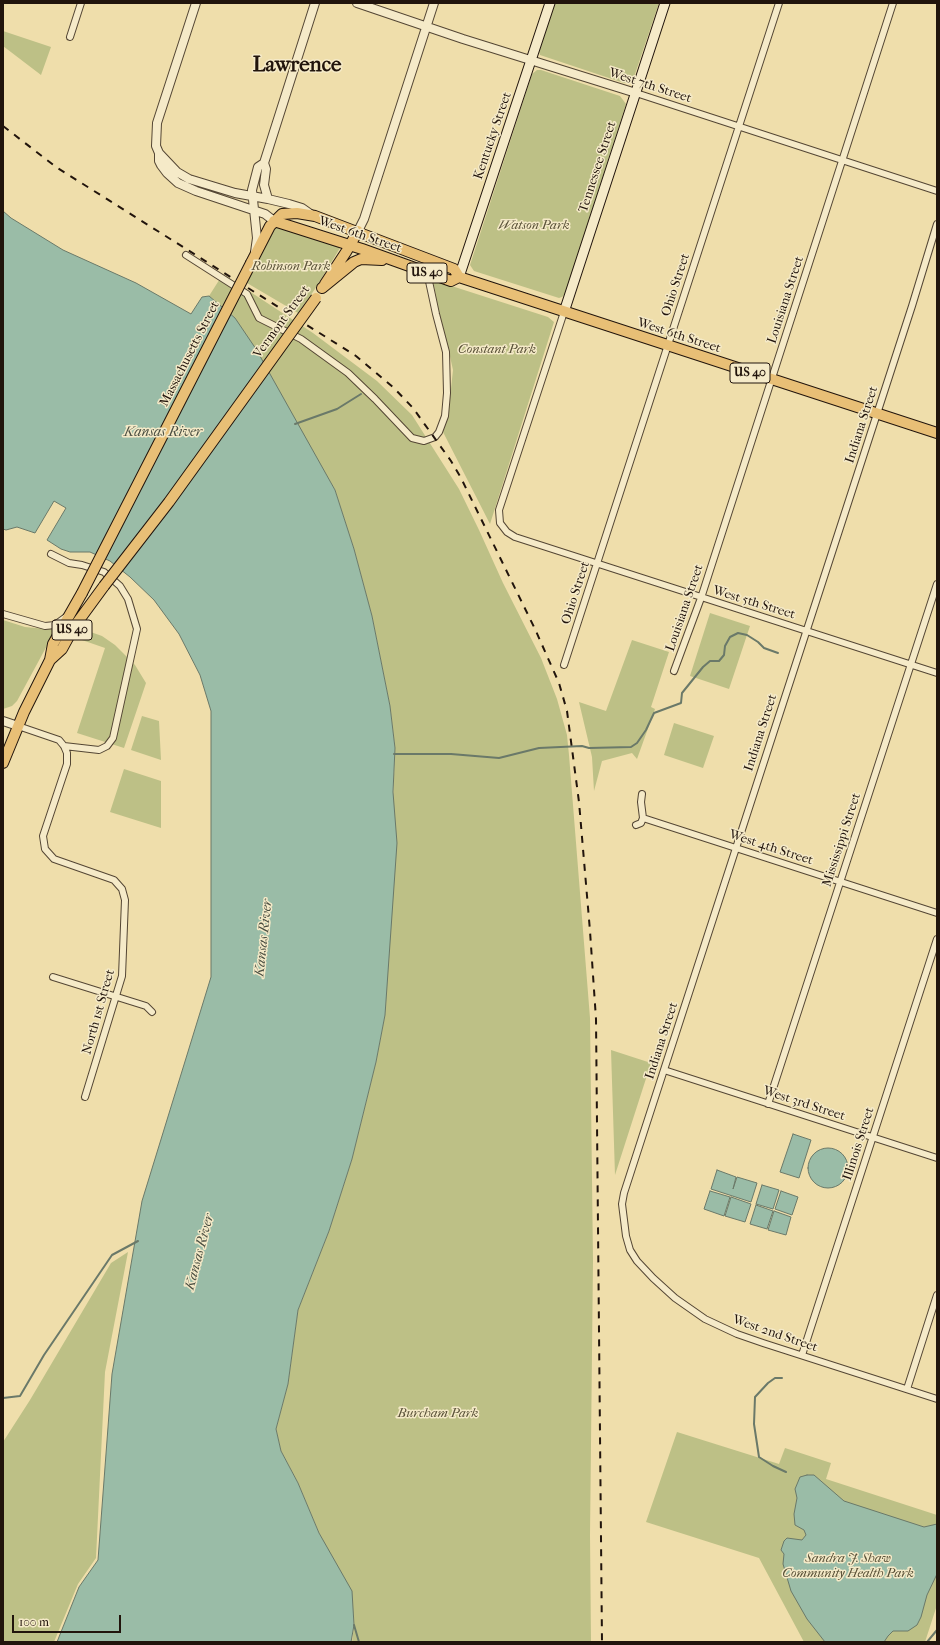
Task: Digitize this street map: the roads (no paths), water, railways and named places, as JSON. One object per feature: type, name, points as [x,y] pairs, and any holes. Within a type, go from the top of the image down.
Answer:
[{"type":"highway","name":"West 6th Street","points":[[274,221],[282,214],[292,212],[315,216],[358,231],[454,269],[459,277],[937,433]]},
{"type":"highway","name":"West 6th Street","points":[[274,221],[350,245],[451,281],[459,277]]},
{"type":"highway","name":"Massachusetts Street","points":[[72,610],[270,226],[274,221]]},
{"type":"highway","name":"Vermont Street","points":[[50,660],[62,649],[74,627],[169,502],[316,298],[358,231]]},
{"type":"highway","name":"US 40","points":[[322,288],[356,260],[372,259],[395,261]]},
{"type":"highway","name":"US 40","points":[[3,763],[18,726],[50,660],[53,644],[72,610]]},
{"type":"main road","name":"Kentucky Street","points":[[459,277],[550,3]]},
{"type":"main road","name":"Tennessee Street","points":[[564,312],[665,3]]},
{"type":"street","points":[[70,37],[81,3]]},
{"type":"street","name":"West 6th Street","points":[[196,3],[157,123],[156,146],[159,153],[177,172],[189,179],[235,193],[268,199],[302,208],[315,216]]},
{"type":"street","name":"Massachusetts Street","points":[[268,199],[264,185],[266,169],[264,163],[315,3]]},
{"type":"street","name":"West 7th Street","points":[[357,3],[937,191]]},
{"type":"street","name":"Vermont Street","points":[[358,231],[364,219],[434,3]]},
{"type":"street","name":"Ohio Street","points":[[564,665],[779,3]]},
{"type":"street","name":"Louisiana Street","points":[[674,671],[701,598],[893,3]]},
{"type":"street","name":"West 6th Street","points":[[159,153],[159,161],[161,166],[178,183],[196,191],[265,214],[274,221]]},
{"type":"street","name":"Massachusetts Street","points":[[253,259],[257,238],[252,190],[258,167],[264,163]]},
{"type":"street","name":"Indiana Street","points":[[630,1250],[623,1221],[622,1204],[624,1194],[877,414],[937,224]]},
{"type":"street","points":[[186,255],[247,294],[259,318],[301,339],[348,373],[412,438],[423,441],[435,436],[439,432],[445,416],[447,393],[446,352],[427,272]]},
{"type":"street","name":"Tennessee Street","points":[[500,523],[499,510],[564,312]]},
{"type":"street","name":"West 5th Street","points":[[500,523],[515,537],[937,673]]},
{"type":"street","points":[[3,721],[59,740],[64,746],[99,750],[108,746],[112,738],[137,629],[128,599],[120,586],[104,572],[82,565],[69,563],[51,554]]},
{"type":"street","name":"Mississippi Street","points":[[768,1104],[937,584]]},
{"type":"street","points":[[3,614],[34,624],[49,626],[59,623],[72,610]]},
{"type":"street","name":"North 1st Street","points":[[64,746],[67,753],[67,764],[44,836],[45,849],[54,859],[109,878],[119,885],[124,892],[125,900],[123,969],[117,997],[85,1097]]},
{"type":"street","points":[[636,825],[641,823],[643,818],[642,794]]},
{"type":"street","name":"West 4th Street","points":[[643,818],[937,914]]},
{"type":"street","name":"Illinois Street","points":[[802,1355],[937,939]]},
{"type":"street","points":[[54,977],[146,1006],[152,1012]]},
{"type":"street","name":"West 3rd Street","points":[[664,1070],[937,1158]]},
{"type":"street","name":"West 2nd Street","points":[[630,1250],[653,1278],[685,1306],[706,1319],[738,1334],[937,1399]]},
{"type":"street","points":[[906,1389],[937,1295]]},
{"type":"water","name":"Kansas River","points":[[3,211],[11,218],[63,250],[136,283],[191,314],[202,297],[209,296],[235,318],[256,349],[335,490],[354,549],[372,616],[390,706],[395,748],[393,792],[397,843],[385,1015],[376,1062],[352,1159],[329,1231],[298,1310],[288,1384],[276,1429],[281,1451],[298,1483],[319,1533],[352,1591],[354,1625],[351,1642],[57,1642],[79,1587],[98,1560],[112,1374],[142,1201],[211,977],[211,711],[200,675],[179,634],[154,600],[130,577],[110,561],[90,552],[70,552],[61,549],[47,540],[66,508],[54,501],[35,533],[17,527],[6,530],[3,529]]},
{"type":"water","points":[[793,1134],[811,1140],[799,1178],[780,1172]]},
{"type":"water","points":[[832,1148],[839,1151],[845,1157],[848,1168],[847,1176],[839,1185],[832,1188],[824,1188],[817,1185],[809,1176],[808,1164],[811,1157],[820,1149]]},
{"type":"water","points":[[717,1170],[736,1177],[733,1189],[737,1177],[757,1183],[751,1202],[711,1189]]},
{"type":"water","points":[[762,1185],[779,1190],[773,1209],[756,1204]]},
{"type":"water","points":[[710,1191],[730,1197],[724,1216],[704,1209]]},
{"type":"water","points":[[781,1191],[798,1197],[792,1215],[775,1209]]},
{"type":"water","points":[[731,1197],[751,1204],[745,1222],[725,1216]]},
{"type":"water","points":[[756,1205],[773,1211],[767,1229],[750,1224]]},
{"type":"water","points":[[774,1211],[791,1217],[786,1235],[768,1230]]},
{"type":"water","points":[[814,1475],[844,1501],[924,1527],[937,1524],[937,1574],[927,1595],[921,1617],[917,1625],[908,1631],[893,1631],[884,1642],[825,1642],[807,1619],[791,1591],[783,1564],[784,1554],[781,1550],[784,1541],[787,1538],[802,1540],[806,1535],[804,1530],[795,1525],[794,1514],[797,1498],[795,1489],[800,1477]]},
{"type":"waterway","points":[[295,424],[337,409],[361,394]]},
{"type":"waterway","points":[[394,754],[451,754],[499,758],[539,748],[582,746],[589,748],[631,747],[637,743],[646,730],[654,713],[681,703],[682,693],[703,667],[710,661],[719,661],[724,655],[725,646],[730,637],[738,633],[747,635],[764,648],[778,653]]},
{"type":"waterway","points":[[3,1398],[20,1396],[44,1355],[112,1255],[138,1241]]},
{"type":"waterway","points":[[782,1378],[775,1378],[755,1397],[754,1424],[759,1457],[786,1472]]},
{"type":"waterway","points":[[354,1625],[359,1642]]},
{"type":"waterway","points":[[927,1642],[937,1630]]},
{"type":"railway","points":[[3,126],[56,167],[356,356],[394,388],[413,408],[451,461],[461,478],[535,629],[559,683],[567,711],[579,802],[596,1019],[602,1642]]},
{"type":"district","name":"Lawrence","points":[[297,66]]},
{"type":"park label","name":"Watson Park","points":[[534,226]]},
{"type":"park label","name":"Robinson Park","points":[[291,267]]},
{"type":"park label","name":"Constant Park","points":[[497,350]]},
{"type":"park label","name":"Burcham Park","points":[[438,1414]]},
{"type":"park label","name":"Sandra J. Shaw Community Health Park","points":[[848,1566]]}]
